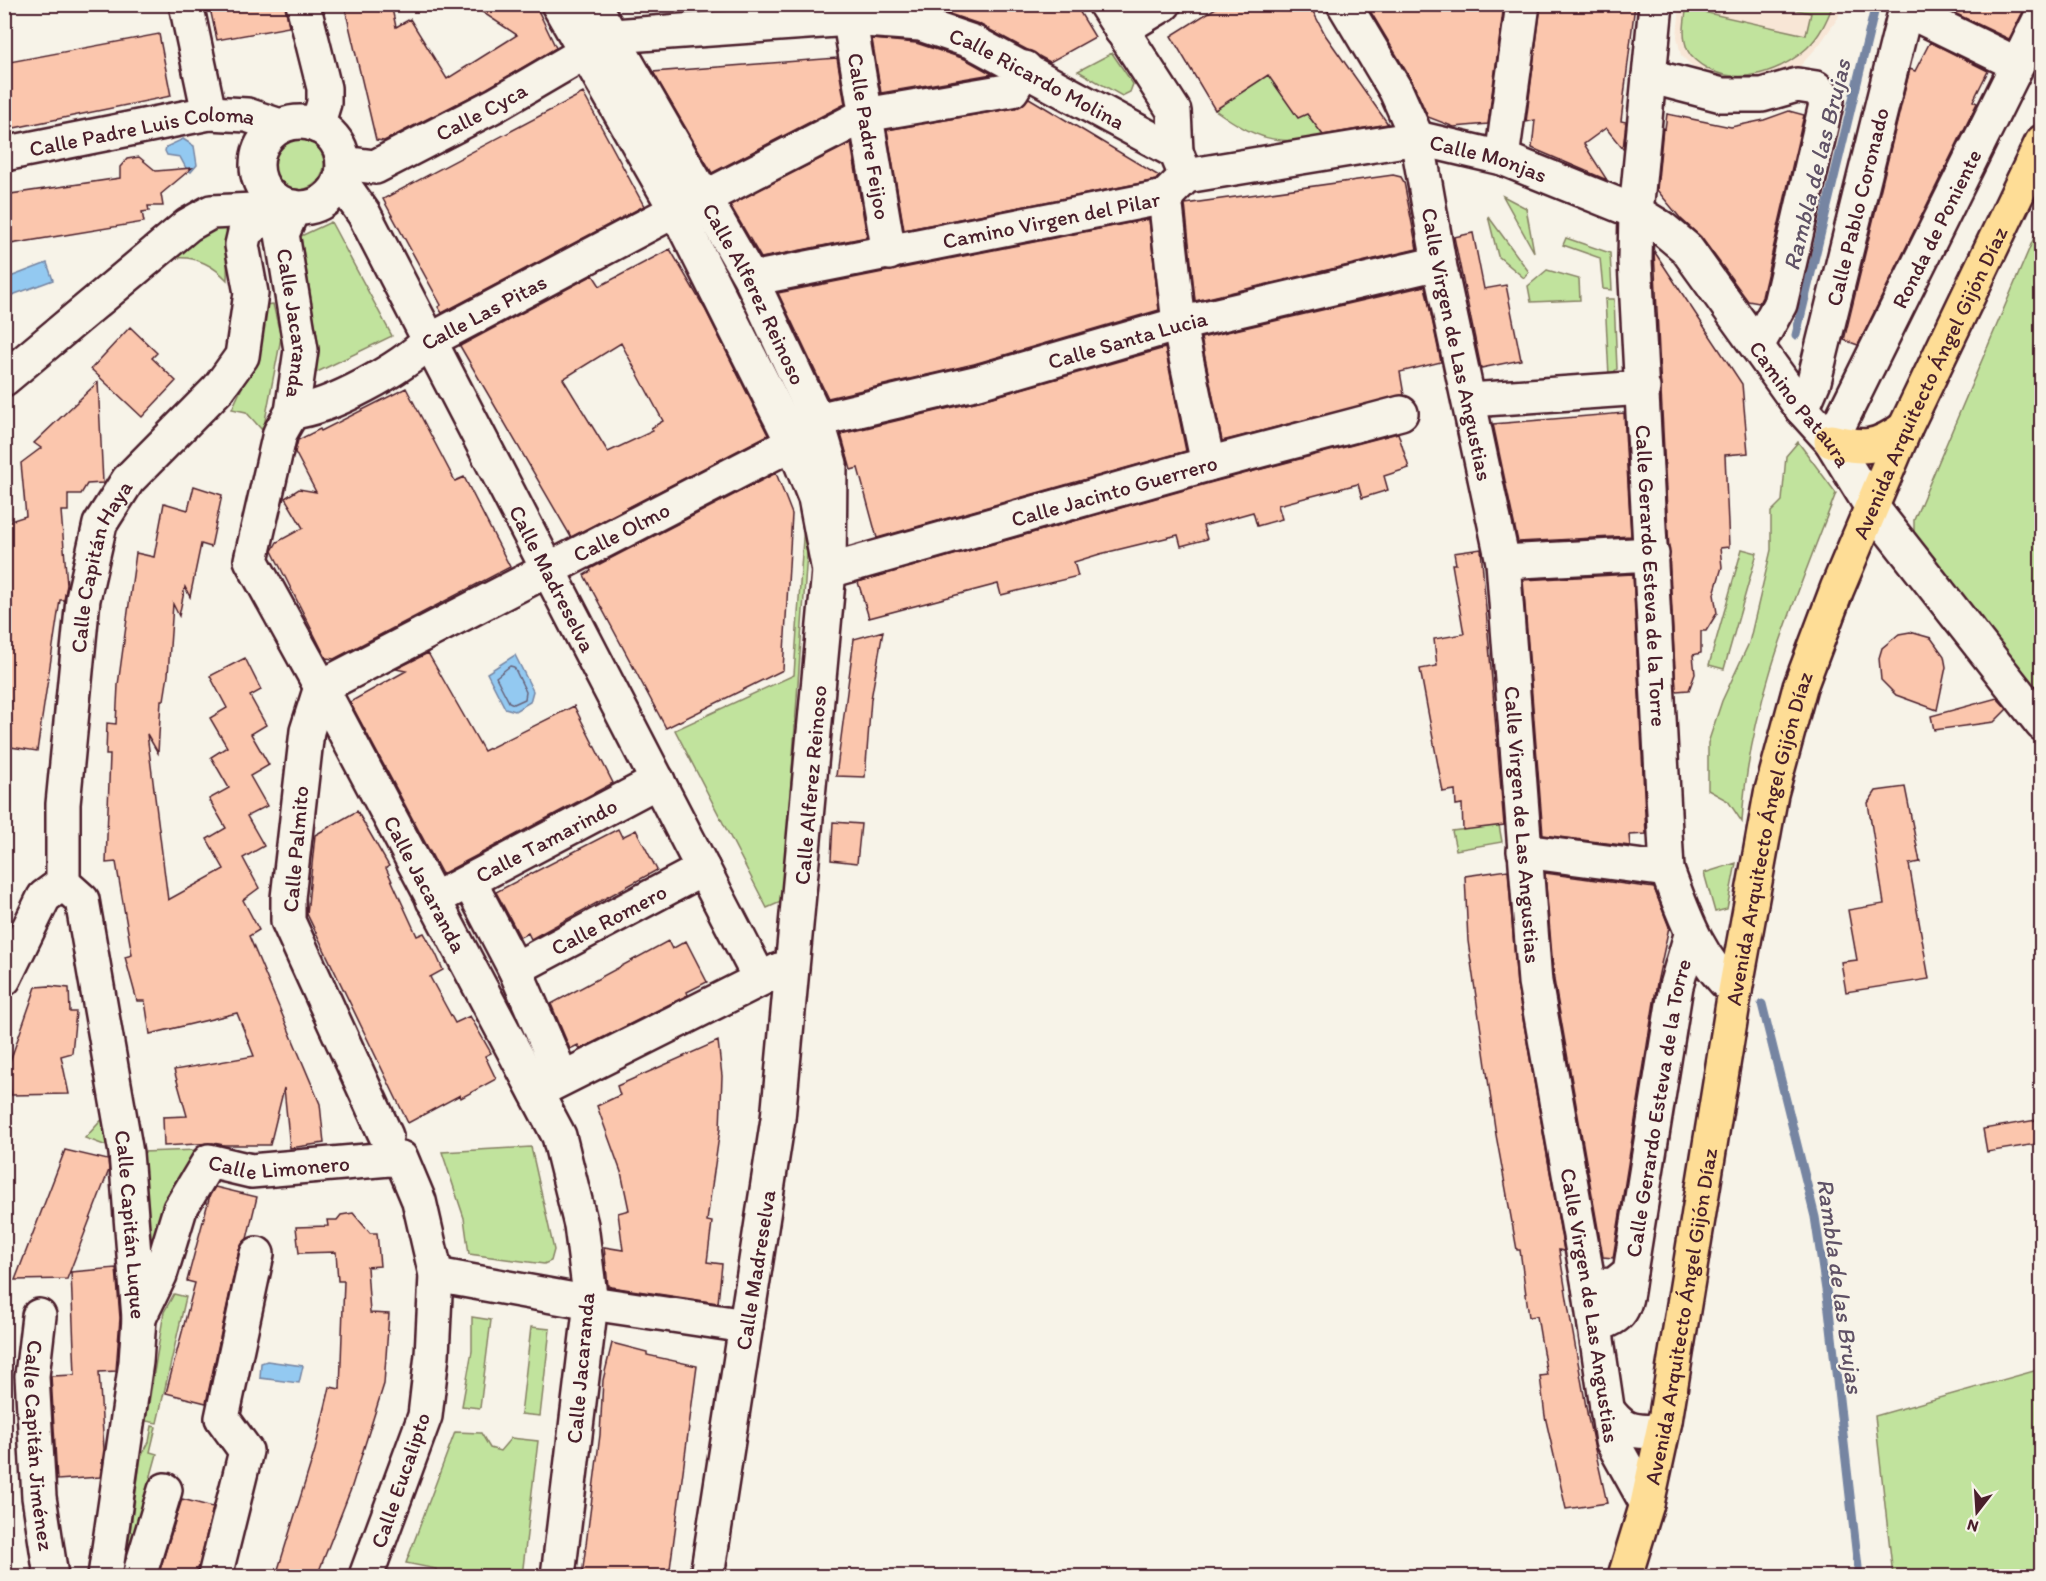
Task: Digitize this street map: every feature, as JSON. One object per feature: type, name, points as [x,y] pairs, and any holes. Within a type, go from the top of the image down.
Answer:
[{"type":"main road","name":"Avenida Arquitecto Ángel Gijón Díaz","points":[[1627,1575],[1647,1504],[1665,1421],[1735,991],[1771,794],[1794,708],[1871,506],[1905,428],[2042,142]]},
{"type":"main road","points":[[1831,441],[1870,447],[1887,441],[1905,428]]},
{"type":"street","points":[[186,4],[208,113]]},
{"type":"street","points":[[303,4],[324,88],[324,103],[317,126]]},
{"type":"street","points":[[558,4],[600,44]]},
{"type":"street","points":[[593,4],[600,44]]},
{"type":"street","points":[[1164,4],[1113,17],[1174,111],[1179,324],[1208,464]]},
{"type":"street","name":"Calle Monjas","points":[[1344,4],[1396,91],[1417,138],[1502,158],[1636,212]]},
{"type":"street","points":[[1502,158],[1523,4]]},
{"type":"street","name":"Calle Gerardo Esteva de la Torre","points":[[1656,4],[1636,212],[1635,261],[1667,870],[1691,935],[1718,977],[1735,991]]},
{"type":"street","points":[[1907,7],[2017,64]]},
{"type":"street","name":"Calle Pablo Coronado","points":[[1802,409],[1814,381],[1907,7]]},
{"type":"street","name":"Calle Ricardo Molina","points":[[600,44],[848,12],[920,24],[974,42],[1128,125],[1175,175]]},
{"type":"street","name":"Calle Padre Feijoo","points":[[848,12],[889,253]]},
{"type":"street","name":"Ronda de Poniente","points":[[1831,441],[2042,15]]},
{"type":"street","name":"Calle Cyca","points":[[341,172],[375,167],[495,105],[600,44]]},
{"type":"street","name":"Calle Alferez Reinoso","points":[[600,44],[690,204],[815,498],[829,571]]},
{"type":"street","name":"Calle Las Pitas","points":[[292,412],[314,410],[411,359],[429,341],[865,115],[1012,90],[1024,68]]},
{"type":"street","points":[[1649,76],[1722,95],[1762,95],[1797,85],[1816,88],[1827,100],[1780,304],[1757,346]]},
{"type":"street","points":[[1128,125],[1139,115],[1151,78]]},
{"type":"street","name":"Calle Padre Luis Coloma","points":[[4,154],[208,113],[248,115],[280,126]]},
{"type":"street","points":[[4,379],[188,225],[211,213],[254,210],[283,203],[308,207],[321,202],[333,193],[341,172],[336,141],[317,126],[305,122],[280,126],[261,146],[257,160],[258,174],[263,187],[283,203]]},
{"type":"street","name":"Camino Virgen del Pilar","points":[[751,279],[889,253],[1175,175],[1417,138]]},
{"type":"street","name":"Calle Virgen de Las Angustias","points":[[1417,138],[1439,263],[1503,562],[1535,982],[1589,1286],[1612,1441],[1647,1504]]},
{"type":"street","name":"Calle Madreselva","points":[[341,172],[550,570],[760,979]]},
{"type":"street","name":"Calle Jacaranda","points":[[283,203],[282,234],[301,350],[292,412],[280,433],[251,560],[433,900],[549,1085]]},
{"type":"street","name":"Calle Capitán Haya","points":[[63,882],[63,804],[83,599],[100,524],[128,480],[219,388],[242,356],[251,293],[242,245],[245,231],[283,203]]},
{"type":"street","name":"Calle Alferez Reinoso","points":[[690,204],[751,279],[818,420],[830,464],[829,571],[794,963]]},
{"type":"street","name":"Camino Pataura","points":[[1636,212],[1686,248],[1802,409],[1831,441],[1871,506],[2042,724]]},
{"type":"street","name":"Calle Santa Lucia","points":[[818,420],[979,382],[1179,324],[1439,263]]},
{"type":"street","points":[[1470,400],[1643,388]]},
{"type":"street","name":"Calle Jacinto Guerrero","points":[[829,571],[1208,464],[1401,413]]},
{"type":"street","name":"Calle Olmo","points":[[321,687],[793,443]]},
{"type":"street","points":[[1503,562],[1652,554]]},
{"type":"street","name":"Calle Palmito","points":[[321,687],[307,731],[288,897],[288,921],[386,1136]]},
{"type":"street","name":"Calle Tamarindo","points":[[433,900],[470,883],[658,781]]},
{"type":"street","points":[[1524,851],[1667,870]]},
{"type":"street","name":"Calle Romero","points":[[515,969],[704,869]]},
{"type":"street","points":[[4,979],[44,897],[63,882]]},
{"type":"street","name":"Calle Capitán Luque","points":[[63,882],[82,900],[88,934],[126,1153],[139,1318],[135,1373],[105,1576]]},
{"type":"street","name":"Calle Jacaranda","points":[[470,883],[515,969],[549,1085],[581,1225],[591,1304],[558,1576]]},
{"type":"street","name":"Calle Gerardo Esteva de la Torre","points":[[1589,1286],[1614,1285],[1630,1272],[1676,986],[1691,935]]},
{"type":"street","points":[[549,1085],[794,963]]},
{"type":"street","name":"Calle Madreselva","points":[[707,1576],[778,1119],[794,963]]},
{"type":"street","name":"Calle Limonero","points":[[139,1318],[160,1275],[180,1209],[209,1161],[251,1171],[401,1158],[419,1201],[436,1275]]},
{"type":"street","points":[[215,1576],[246,1451],[222,1418],[256,1254]]},
{"type":"street","points":[[1595,1324],[1610,1322],[1623,1310],[1630,1272]]},
{"type":"street","points":[[436,1275],[591,1304],[746,1326]]},
{"type":"street","name":"Calle Eucalipto","points":[[366,1576],[425,1416],[432,1355],[436,1275]]},
{"type":"street","name":"Calle Capitán Jiménez","points":[[39,1316],[32,1376],[39,1497],[51,1576]]},
{"type":"street","points":[[1607,1409],[1618,1425],[1639,1432],[1656,1431],[1665,1421]]},
{"type":"street","points":[[139,1576],[165,1490]]},
{"type":"shaded area","points":[[1680,5],[1842,5],[1838,18],[1819,45],[1800,66],[1769,79],[1715,80],[1697,71],[1681,55],[1677,37]]},
{"type":"green space","points":[[1687,5],[1704,5],[1703,12],[1806,35],[1811,13],[1773,5],[1833,5],[1816,38],[1797,56],[1760,74],[1733,76],[1708,69],[1689,54],[1684,34]]},
{"type":"green space","points":[[1112,53],[1133,84],[1130,92],[1122,96],[1078,71]]},
{"type":"green space","points":[[1268,75],[1307,114],[1326,139],[1292,141],[1267,138],[1255,134],[1215,110]]},
{"type":"green space","points":[[298,138],[308,140],[316,146],[322,154],[324,164],[322,174],[316,182],[308,188],[298,190],[288,188],[280,182],[274,174],[272,164],[274,154],[280,146],[288,140]]},
{"type":"green space","points":[[1503,196],[1526,208],[1534,252]]},
{"type":"green space","points":[[1488,216],[1529,272],[1524,278],[1498,256]]},
{"type":"green space","points":[[2041,221],[2041,702],[1914,538],[1914,520]]},
{"type":"green space","points":[[331,222],[392,336],[311,375],[319,351],[301,236]]},
{"type":"green space","points":[[228,227],[227,280],[204,263],[176,258],[206,233]]},
{"type":"green space","points":[[1566,238],[1610,253],[1612,290],[1603,289],[1600,258],[1563,245]]},
{"type":"green space","points":[[1547,270],[1579,279],[1580,300],[1531,302],[1528,286]]},
{"type":"green space","points":[[1605,299],[1614,299],[1617,369],[1609,376]]},
{"type":"green space","points":[[273,304],[281,338],[263,431],[246,412],[232,409],[256,357],[263,305]]},
{"type":"green space","points":[[1798,442],[1836,493],[1790,613],[1764,695],[1753,737],[1742,822],[1728,801],[1708,790],[1708,743],[1722,701],[1749,643],[1771,550],[1771,512],[1782,501],[1786,456]]},
{"type":"green space","points":[[805,508],[810,509],[783,901],[767,908],[675,730],[794,675]]},
{"type":"green space","points":[[1742,549],[1757,553],[1724,669],[1709,665]]},
{"type":"green space","points":[[1499,825],[1502,842],[1456,850],[1452,831]]},
{"type":"green space","points":[[1736,863],[1727,909],[1715,912],[1704,873]]},
{"type":"green space","points":[[109,1112],[115,1149],[85,1138]]},
{"type":"green space","points":[[531,1147],[554,1250],[551,1261],[544,1264],[469,1254],[464,1218],[442,1152]]},
{"type":"green space","points":[[197,1150],[195,1159],[149,1270],[142,1152]]},
{"type":"green space","points":[[174,1294],[186,1297],[157,1423],[146,1421],[164,1312]]},
{"type":"green space","points":[[472,1317],[491,1320],[480,1408],[462,1406],[472,1351]]},
{"type":"green space","points":[[531,1327],[550,1329],[540,1416],[521,1414]]},
{"type":"green space","points":[[2041,1369],[2041,1576],[1893,1576],[1875,1416]]},
{"type":"green space","points":[[152,1426],[156,1427],[150,1452],[157,1454],[124,1573],[141,1457],[149,1442]]},
{"type":"green space","points":[[455,1432],[481,1433],[490,1448],[500,1451],[511,1438],[538,1441],[522,1576],[436,1576],[436,1569],[406,1563]]},
{"type":"water","points":[[183,139],[194,146],[197,165],[191,172],[187,170],[180,157],[167,155],[165,151],[166,147]]},
{"type":"water","points":[[47,263],[53,280],[7,297],[5,279]]},
{"type":"water","points":[[515,655],[533,691],[530,702],[515,711],[505,708],[487,673]]},
{"type":"water","points":[[267,1361],[303,1366],[299,1383],[260,1378],[261,1363]]},
{"type":"building","points":[[209,4],[285,4],[289,27],[217,40]]},
{"type":"building","points":[[344,4],[391,4],[396,27],[410,19],[447,79],[517,35],[470,4],[535,4],[556,48],[486,89],[384,141],[376,140]]},
{"type":"building","points":[[910,4],[1075,4],[1095,37],[1050,62],[979,24],[926,6]]},
{"type":"building","points":[[1222,4],[1309,4],[1326,36],[1388,124],[1323,135],[1307,114],[1298,118],[1268,75],[1215,110],[1171,36]]},
{"type":"building","points":[[1366,4],[1504,4],[1488,124],[1454,127],[1428,117],[1412,81]]},
{"type":"building","points":[[1541,4],[1635,4],[1621,121],[1626,122],[1623,149],[1606,128],[1584,144],[1607,180],[1532,148],[1535,120],[1526,122]]},
{"type":"building","points":[[1949,4],[2027,4],[2009,39],[1946,9]]},
{"type":"building","points":[[159,34],[171,96],[4,130],[4,63]]},
{"type":"building","points":[[872,39],[916,43],[965,59],[992,74],[881,93]]},
{"type":"building","points":[[1930,42],[1988,71],[1973,101],[1977,103],[1858,345],[1844,340],[1910,69],[1915,71]]},
{"type":"building","points":[[837,58],[845,104],[712,173],[653,72]]},
{"type":"building","points":[[583,93],[644,206],[442,313],[438,307],[441,305],[383,199]]},
{"type":"building","points":[[1029,98],[1159,176],[1156,180],[904,230],[887,130],[1015,108]]},
{"type":"building","points":[[1789,111],[1804,115],[1762,297],[1759,303],[1748,301],[1701,237],[1681,219],[1657,190],[1663,128],[1665,129],[1667,114],[1731,127],[1764,120]]},
{"type":"building","points":[[851,143],[867,237],[761,258],[730,205]]},
{"type":"building","points":[[139,157],[156,171],[192,168],[161,194],[163,206],[148,206],[149,211],[142,212],[144,222],[4,245],[4,195],[120,178],[120,167],[127,159]]},
{"type":"building","points":[[1393,175],[1401,177],[1404,182],[1417,249],[1195,301],[1185,204]]},
{"type":"building","points":[[1149,219],[1159,310],[974,364],[828,398],[778,293]]},
{"type":"building","points":[[1473,233],[1484,289],[1506,285],[1521,360],[1481,368],[1454,237]]},
{"type":"building","points":[[670,249],[705,309],[768,435],[571,537],[460,346],[593,275],[600,286]],"holes":[[[621,343],[663,421],[651,428],[653,431],[608,452],[563,379]]]},
{"type":"building","points":[[1654,251],[1742,384],[1748,453],[1725,455],[1729,547],[1720,548],[1722,567],[1714,594],[1717,613],[1706,631],[1701,631],[1701,653],[1693,655],[1695,674],[1689,690],[1676,691]]},
{"type":"building","points":[[1425,286],[1441,362],[1400,372],[1404,395],[1222,441],[1201,338]]},
{"type":"building","points":[[130,327],[157,353],[152,358],[176,381],[142,417],[91,369]]},
{"type":"building","points":[[1165,348],[1186,451],[877,538],[858,468],[851,470],[841,434],[983,400]]},
{"type":"building","points":[[98,382],[103,483],[87,484],[81,494],[68,494],[68,511],[61,511],[67,585],[64,600],[60,600],[37,751],[4,746],[4,523],[26,516],[21,463],[41,448],[34,443]]},
{"type":"building","points":[[406,388],[455,481],[464,477],[510,567],[334,659],[326,658],[272,551],[277,542],[303,528],[285,498],[299,489],[316,492],[295,452],[298,440],[320,429],[321,431]]},
{"type":"building","points":[[1624,413],[1631,536],[1518,542],[1493,424]]},
{"type":"building","points":[[1398,433],[1409,468],[1384,476],[1388,490],[1362,498],[1358,484],[1278,505],[1282,519],[1257,526],[1253,512],[1203,526],[1207,539],[1181,546],[1178,535],[1074,562],[1078,576],[1001,595],[998,584],[869,618],[858,582],[1213,482]]},
{"type":"building","points":[[776,473],[792,514],[783,670],[666,728],[584,575],[591,571],[590,569]]},
{"type":"building","points":[[194,486],[222,495],[211,547],[201,544],[190,597],[185,587],[179,616],[173,604],[168,675],[164,700],[161,700],[158,753],[147,734],[168,900],[224,869],[207,839],[226,828],[209,799],[229,788],[211,757],[227,747],[210,718],[227,708],[210,676],[245,658],[261,690],[250,696],[266,725],[251,734],[269,765],[250,776],[267,806],[247,816],[264,846],[243,858],[259,888],[243,900],[259,930],[249,936],[320,1104],[324,1143],[290,1148],[284,1088],[270,1145],[213,1143],[164,1146],[163,1117],[187,1116],[174,1070],[254,1056],[237,1013],[150,1034],[145,1001],[137,1001],[125,957],[132,955],[116,862],[106,863],[110,755],[106,755],[107,723],[116,724],[118,685],[136,553],[154,557],[164,503],[188,510]]},
{"type":"building","points":[[1481,549],[1504,825],[1463,830],[1462,804],[1456,805],[1455,790],[1443,792],[1420,669],[1437,666],[1434,639],[1464,634],[1452,564],[1456,564],[1454,553]]},
{"type":"building","points":[[1633,574],[1646,834],[1629,835],[1630,846],[1543,835],[1523,580]]},
{"type":"building","points":[[883,631],[871,699],[865,777],[836,776],[854,639]]},
{"type":"building","points":[[1910,632],[1931,638],[1944,656],[1946,667],[1937,710],[1896,695],[1881,680],[1879,658],[1882,648],[1899,634]]},
{"type":"building","points":[[428,653],[484,751],[574,706],[613,783],[442,874],[350,702],[406,671],[396,669]]},
{"type":"building","points":[[1997,698],[2007,709],[1994,722],[1934,730],[1931,716]]},
{"type":"building","points":[[1905,787],[1920,862],[1909,864],[1929,979],[1846,992],[1841,962],[1857,960],[1848,910],[1884,904],[1868,803],[1876,791]]},
{"type":"building","points":[[357,811],[389,866],[386,868],[417,936],[424,933],[436,954],[443,970],[430,977],[455,1023],[470,1016],[491,1053],[485,1056],[496,1079],[408,1123],[307,914],[315,835]]},
{"type":"building","points":[[833,822],[861,824],[857,863],[831,860]]},
{"type":"building","points":[[618,829],[622,837],[636,830],[657,870],[531,939],[528,933],[520,937],[496,892]]},
{"type":"building","points":[[1508,870],[1517,985],[1564,1251],[1559,1250],[1569,1311],[1588,1418],[1607,1503],[1566,1509],[1545,1416],[1540,1376],[1547,1375],[1537,1316],[1529,1317],[1520,1250],[1517,1250],[1496,1135],[1468,941],[1465,876]]},
{"type":"building","points":[[1545,873],[1654,888],[1669,927],[1657,983],[1613,1258],[1603,1257],[1554,980]]},
{"type":"building","points":[[668,941],[672,949],[686,941],[707,982],[687,992],[688,995],[580,1049],[578,1045],[570,1049],[551,1004]]},
{"type":"building","points":[[36,987],[69,988],[70,1012],[76,1012],[72,1053],[61,1056],[69,1094],[11,1095],[8,1067]]},
{"type":"building","points":[[718,1041],[722,1076],[720,1129],[707,1221],[712,1222],[707,1262],[722,1264],[718,1303],[608,1286],[604,1247],[623,1250],[618,1213],[629,1210],[621,1172],[597,1106],[620,1095],[617,1086]]},
{"type":"building","points":[[2042,1119],[2042,1143],[1987,1152],[1983,1129]]},
{"type":"building","points":[[65,1150],[108,1160],[109,1170],[67,1279],[15,1280]]},
{"type":"building","points":[[215,1187],[257,1197],[247,1239],[239,1250],[206,1403],[166,1393],[195,1283],[187,1281],[210,1195]]},
{"type":"building","points":[[353,1213],[370,1233],[377,1233],[380,1266],[367,1267],[370,1313],[389,1314],[384,1384],[351,1489],[317,1576],[276,1576],[315,1450],[330,1387],[340,1389],[344,1281],[338,1281],[336,1252],[299,1253],[296,1227],[328,1226],[327,1220],[337,1220],[341,1215]]},
{"type":"building","points":[[116,1268],[120,1318],[116,1371],[99,1372],[104,1449],[100,1477],[57,1480],[51,1376],[75,1375],[71,1272]]},
{"type":"building","points":[[612,1343],[647,1352],[647,1355],[697,1366],[669,1576],[582,1576],[600,1435],[603,1380]]},
{"type":"building","points":[[182,1499],[213,1507],[197,1576],[158,1576]]},
{"type":"waterway","name":"Rambla de las Brujas","points":[[1796,335],[1876,4]]},
{"type":"waterway","name":"Rambla de las Brujas","points":[[1762,1004],[1815,1217],[1829,1310],[1859,1576]]}]
